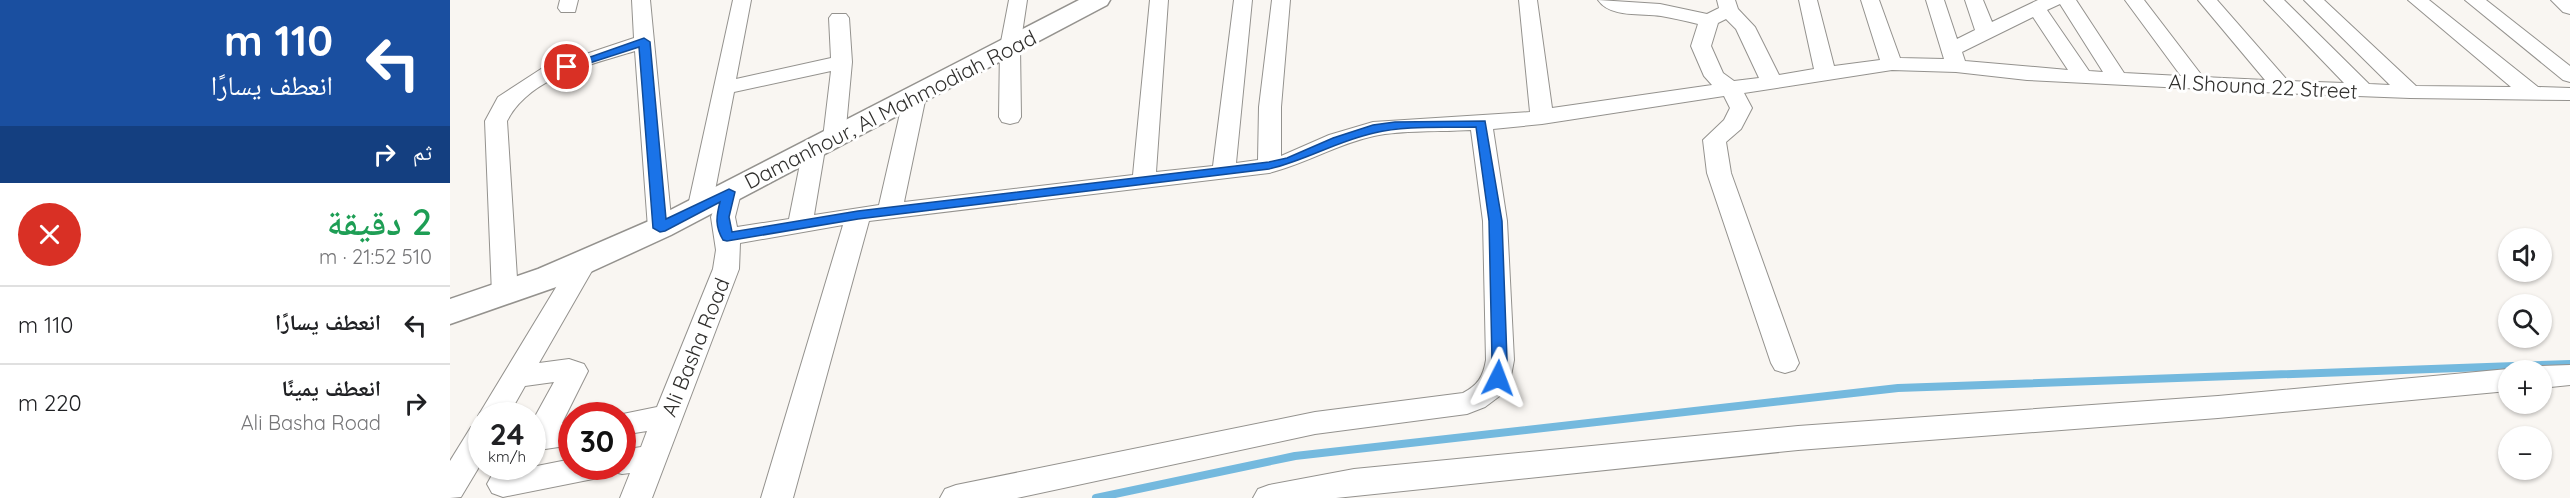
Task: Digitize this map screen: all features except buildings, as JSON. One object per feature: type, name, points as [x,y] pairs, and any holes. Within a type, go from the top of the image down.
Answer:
[{"type":"main road","name":"Damanhour, Al Mahmodiah Road","points":[[450,312],[505,294],[660,228],[1096,0]]},
{"type":"street","points":[[641,0],[660,228]]},
{"type":"street","points":[[700,206],[742,0]]},
{"type":"street","points":[[1010,117],[1010,46],[1018,0]]},
{"type":"street","points":[[1144,181],[1159,0]]},
{"type":"street","points":[[1224,170],[1243,0]]},
{"type":"street","points":[[1269,166],[1270,107],[1281,0]]},
{"type":"street","points":[[1528,0],[1542,117]]},
{"type":"street","points":[[1608,0],[1618,6],[1660,10],[1709,20]]},
{"type":"street","points":[[1808,0],[1826,74]]},
{"type":"street","points":[[1870,0],[1892,64]]},
{"type":"street","points":[[1935,0],[1954,58],[1986,33],[2044,4],[2083,77]]},
{"type":"street","points":[[1974,0],[1986,33]]},
{"type":"street","points":[[2067,0],[2118,79]]},
{"type":"street","points":[[2134,0],[2198,83]]},
{"type":"street","points":[[2207,0],[2282,87]]},
{"type":"street","points":[[2273,0],[2363,90]]},
{"type":"street","points":[[2313,0],[2410,92]]},
{"type":"street","points":[[2417,0],[2533,94]]},
{"type":"street","points":[[2474,0],[2570,76]]},
{"type":"street","points":[[2559,0],[2570,8]]},
{"type":"street","points":[[1773,82],[1745,27],[1727,6],[1709,20],[1701,46],[1714,76],[1731,89],[1740,108],[1733,124],[1714,140],[1719,174],[1785,363]]},
{"type":"street","points":[[800,225],[824,143],[842,62],[839,18]]},
{"type":"street","points":[[505,294],[496,121],[506,102],[548,73],[644,42]]},
{"type":"street","name":"Al Shouna 22 Street","points":[[727,237],[858,215],[1269,166],[1373,129],[1542,117],[1626,102],[1731,89],[1892,64],[1954,58],[2019,74],[2410,92],[2570,94]]},
{"type":"street","points":[[724,88],[842,62]]},
{"type":"street","points":[[890,212],[915,96]]},
{"type":"street","points":[[956,498],[1315,423],[1467,403],[1483,397],[1498,378],[1500,360],[1495,221],[1481,123]]},
{"type":"street","name":"Ali Basha Road","points":[[631,496],[637,459],[666,417],[726,269],[729,250],[723,228],[723,217],[729,192]]},
{"type":"street","points":[[777,498],[858,215]]},
{"type":"street","points":[[501,402],[584,262]]},
{"type":"street","points":[[516,377],[569,369],[574,371],[546,420]]},
{"type":"street","points":[[2552,376],[2570,375]]},
{"type":"street","points":[[1269,498],[1354,482],[1798,438],[2218,407],[2498,381]]},
{"type":"street","points":[[636,422],[666,417]]},
{"type":"street","points":[[450,488],[468,460]]},
{"type":"street","points":[[503,484],[558,474]]},
{"type":"waterway","points":[[1096,498],[1295,456],[1898,388],[2570,364]]},
{"type":"route","points":[[567,67],[644,42],[660,228],[729,192],[723,217],[723,228],[727,237],[858,215],[1269,166],[1373,129],[1427,124],[1481,123],[1495,221],[1500,360],[1498,378]]}]
